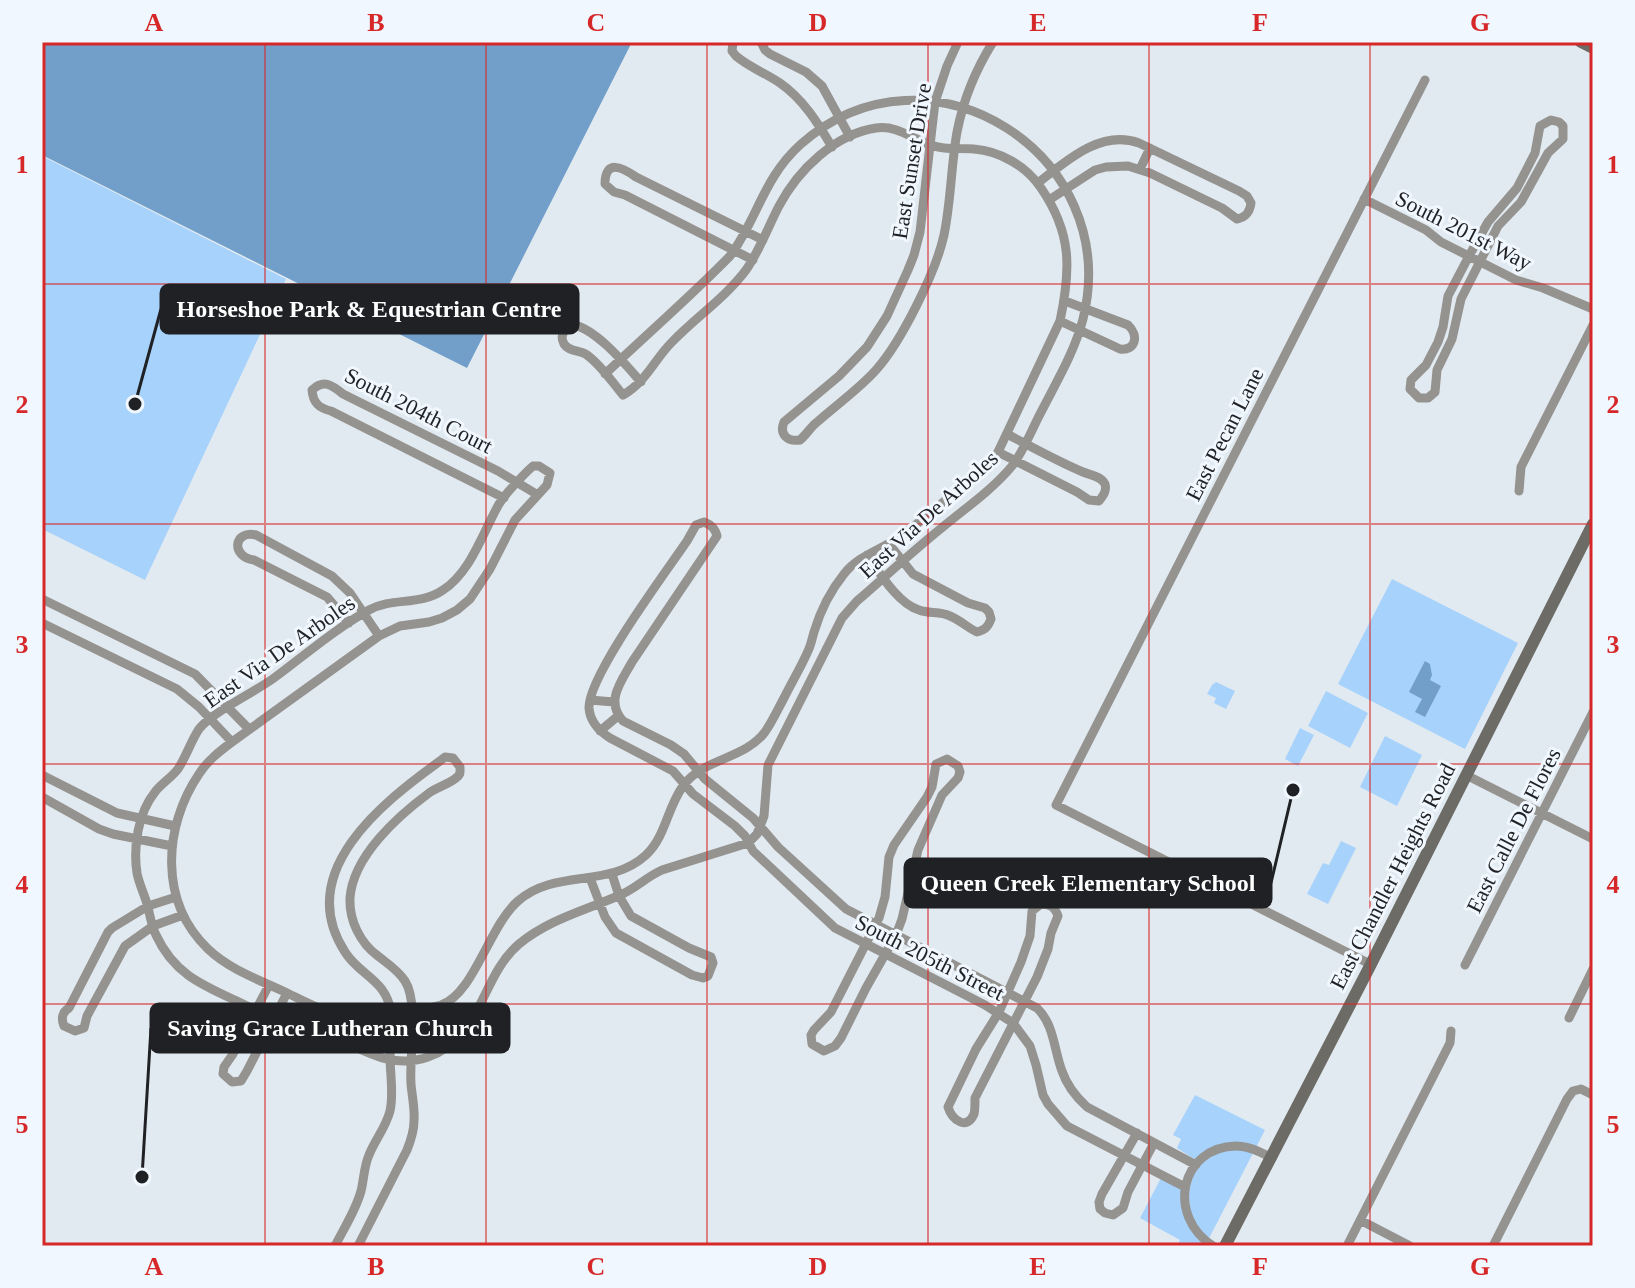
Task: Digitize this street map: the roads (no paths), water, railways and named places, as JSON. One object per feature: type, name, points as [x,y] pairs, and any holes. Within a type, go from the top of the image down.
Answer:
[{"type":"main road","points":[[1581,42],[1593,48]]},
{"type":"main road","name":"East Chandler Heights Road","points":[[1225,1246],[1593,524]]},
{"type":"street","points":[[733,42],[732,51],[736,56],[788,89],[810,112],[832,147]]},
{"type":"street","points":[[761,42],[770,54],[806,72],[822,86],[850,137]]},
{"type":"street","name":"East Sunset Drive","points":[[958,42],[935,102],[917,245],[911,263],[878,332],[854,361],[784,422],[781,428],[787,439],[800,440],[804,437],[877,370],[899,338],[943,240],[955,148],[964,108],[993,42]]},
{"type":"street","name":"East Pecan Lane","points":[[1370,964],[1056,805],[1425,80]]},
{"type":"street","name":"East Via De Arboles","points":[[395,1060],[378,1058],[329,1034],[274,1018],[201,984],[188,976],[165,951],[153,926],[137,871],[137,840],[142,819],[155,792],[177,770],[200,729],[210,719],[365,613],[382,604],[416,600],[443,590],[454,581],[476,550],[504,498],[533,466],[550,473],[549,479],[515,520],[490,569],[470,599],[442,618],[400,626],[379,636],[249,729],[210,760],[199,773],[175,826],[171,870],[176,897],[198,938],[220,959],[287,993],[347,1018],[358,1019],[443,1004],[453,999],[469,978],[503,917],[521,898],[555,882],[612,874],[637,862],[656,844],[684,784],[700,771],[748,748],[764,733],[807,653],[834,588],[849,568],[889,544],[972,479],[998,452],[1060,321],[1068,265],[1057,219],[1038,183],[1009,159],[982,150],[930,145],[887,127],[866,130],[814,160],[792,185],[777,209],[753,260],[726,293],[669,345],[641,382],[623,395],[605,374],[734,250],[774,174],[802,143],[840,119],[892,102],[935,102],[964,108],[989,117],[1018,135],[1039,153],[1065,189],[1084,235],[1088,276],[1080,329],[1016,460],[994,485],[902,561],[842,618],[768,765],[761,827]]},
{"type":"street","points":[[1494,223],[1459,304],[1452,339],[1437,370],[1435,392],[1428,398],[1419,398],[1410,389],[1411,380],[1426,365],[1438,342],[1448,296],[1469,256],[1513,194],[1536,164],[1563,139],[1563,126],[1559,122],[1551,120],[1540,126],[1536,164]]},
{"type":"street","points":[[1038,183],[1101,141],[1129,139],[1247,196],[1251,203],[1248,214],[1237,219],[1222,208],[1128,166],[1095,170],[1049,200]]},
{"type":"street","points":[[1140,169],[1150,148]]},
{"type":"street","points":[[1160,178],[1169,158]]},
{"type":"street","points":[[753,260],[609,189],[604,179],[608,171],[622,167],[636,177],[763,240]]},
{"type":"street","name":"South 201st Way","points":[[1364,199],[1516,280],[1593,309]]},
{"type":"street","points":[[1060,321],[1125,350],[1135,336],[1128,325],[1065,301]]},
{"type":"street","points":[[605,374],[586,354],[569,349],[564,344],[564,331],[574,325],[580,326],[602,341],[641,382]]},
{"type":"street","points":[[1519,491],[1521,467],[1593,325]]},
{"type":"street","points":[[1443,327],[1455,328]]},
{"type":"street","name":"South 204th Court","points":[[504,498],[320,408],[312,397],[312,390],[318,384],[330,384],[343,394],[498,471],[538,495]]},
{"type":"street","points":[[998,452],[1089,500],[1099,501],[1105,492],[1103,480],[1007,434]]},
{"type":"street","points":[[704,522],[715,530],[717,536],[671,604],[626,672],[615,695],[618,716],[600,731],[591,717],[590,700],[614,650],[696,525],[704,522]]},
{"type":"street","points":[[349,623],[337,607],[318,591],[254,560],[245,559],[238,552],[237,543],[241,537],[249,533],[256,535],[332,576],[350,593],[379,636]]},
{"type":"street","points":[[867,555],[905,603],[919,610],[946,614],[977,632],[989,625],[991,619],[985,608],[968,603],[913,574],[889,544]]},
{"type":"street","points":[[653,592],[671,604]]},
{"type":"street","points":[[42,599],[195,674],[249,729]]},
{"type":"street","points":[[641,610],[659,622]]},
{"type":"street","points":[[42,623],[177,689],[232,742]]},
{"type":"street","points":[[590,700],[614,702]]},
{"type":"street","name":"East Calle De Flores","points":[[1465,965],[1593,712]]},
{"type":"street","name":"South 205th Street","points":[[618,716],[679,750],[705,779],[753,818],[778,847],[837,903],[1037,1008],[1046,1019],[1067,1083],[1087,1107],[1196,1165]]},
{"type":"street","name":"South 205th Street","points":[[600,731],[673,771],[693,794],[735,826],[753,851],[835,928],[999,1012],[1013,1023],[1030,1046],[1043,1095],[1059,1120],[1185,1187]]},
{"type":"street","points":[[335,1246],[361,1193],[368,1156],[390,1112],[395,1060],[391,1037],[396,1013],[381,987],[351,960],[339,942],[332,920],[330,889],[345,851],[378,810],[399,790],[445,757],[453,758],[458,762],[460,774],[433,790],[401,816],[368,852],[356,873],[351,892],[350,909],[359,936],[408,986],[412,1010],[411,1083],[415,1111],[407,1150],[358,1246]]},
{"type":"street","points":[[947,759],[958,766],[960,772],[942,795],[918,850],[896,935],[835,1046],[824,1051],[812,1044],[811,1035],[831,1012],[882,908],[889,857],[894,845],[927,797],[936,764],[947,759]]},
{"type":"street","points":[[42,775],[117,813],[175,826]]},
{"type":"street","points":[[1466,775],[1593,839]]},
{"type":"street","points":[[42,797],[99,829],[172,846]]},
{"type":"street","points":[[395,1060],[429,1057],[462,1035],[501,965],[517,945],[553,922],[619,896],[662,870],[748,843],[761,827]]},
{"type":"street","points":[[337,866],[356,873]]},
{"type":"street","points":[[590,878],[598,903],[611,927],[622,937],[698,978],[708,976],[712,971],[711,957],[637,921],[619,896],[612,874]]},
{"type":"street","points":[[330,889],[351,892]]},
{"type":"street","points":[[176,897],[148,906],[108,932],[63,1014],[64,1026],[75,1031],[84,1028],[87,1016],[121,950],[153,926],[183,915]]},
{"type":"street","points":[[1041,904],[1052,906],[1058,916],[1048,949],[1025,1001],[975,1098],[974,1115],[968,1121],[955,1120],[948,1107],[976,1049],[999,1012],[1026,950],[1032,911],[1041,904]]},
{"type":"street","points":[[1569,1018],[1593,969]]},
{"type":"street","points":[[269,985],[224,1067],[223,1074],[227,1080],[236,1083],[244,1077],[287,993]]},
{"type":"street","points":[[1347,1246],[1450,1043],[1451,1031]]},
{"type":"street","points":[[1493,1246],[1567,1099],[1573,1091],[1581,1089],[1593,1095]]},
{"type":"street","points":[[1137,1133],[1102,1194],[1100,1209],[1105,1213],[1113,1215],[1123,1208],[1154,1143]]},
{"type":"street","points":[[1213,1246],[1201,1238],[1188,1220],[1185,1187],[1196,1165],[1220,1149],[1236,1146],[1252,1148],[1272,1158]]},
{"type":"street","points":[[1360,1220],[1410,1246]]},
{"type":"place","name":"Horseshoe Park & Equestrian Centre","points":[[135,404]]},
{"type":"place","name":"Queen Creek Elementary School","points":[[1293,790]]},
{"type":"place","name":"Saving Grace Lutheran Church","points":[[142,1177]]}]
